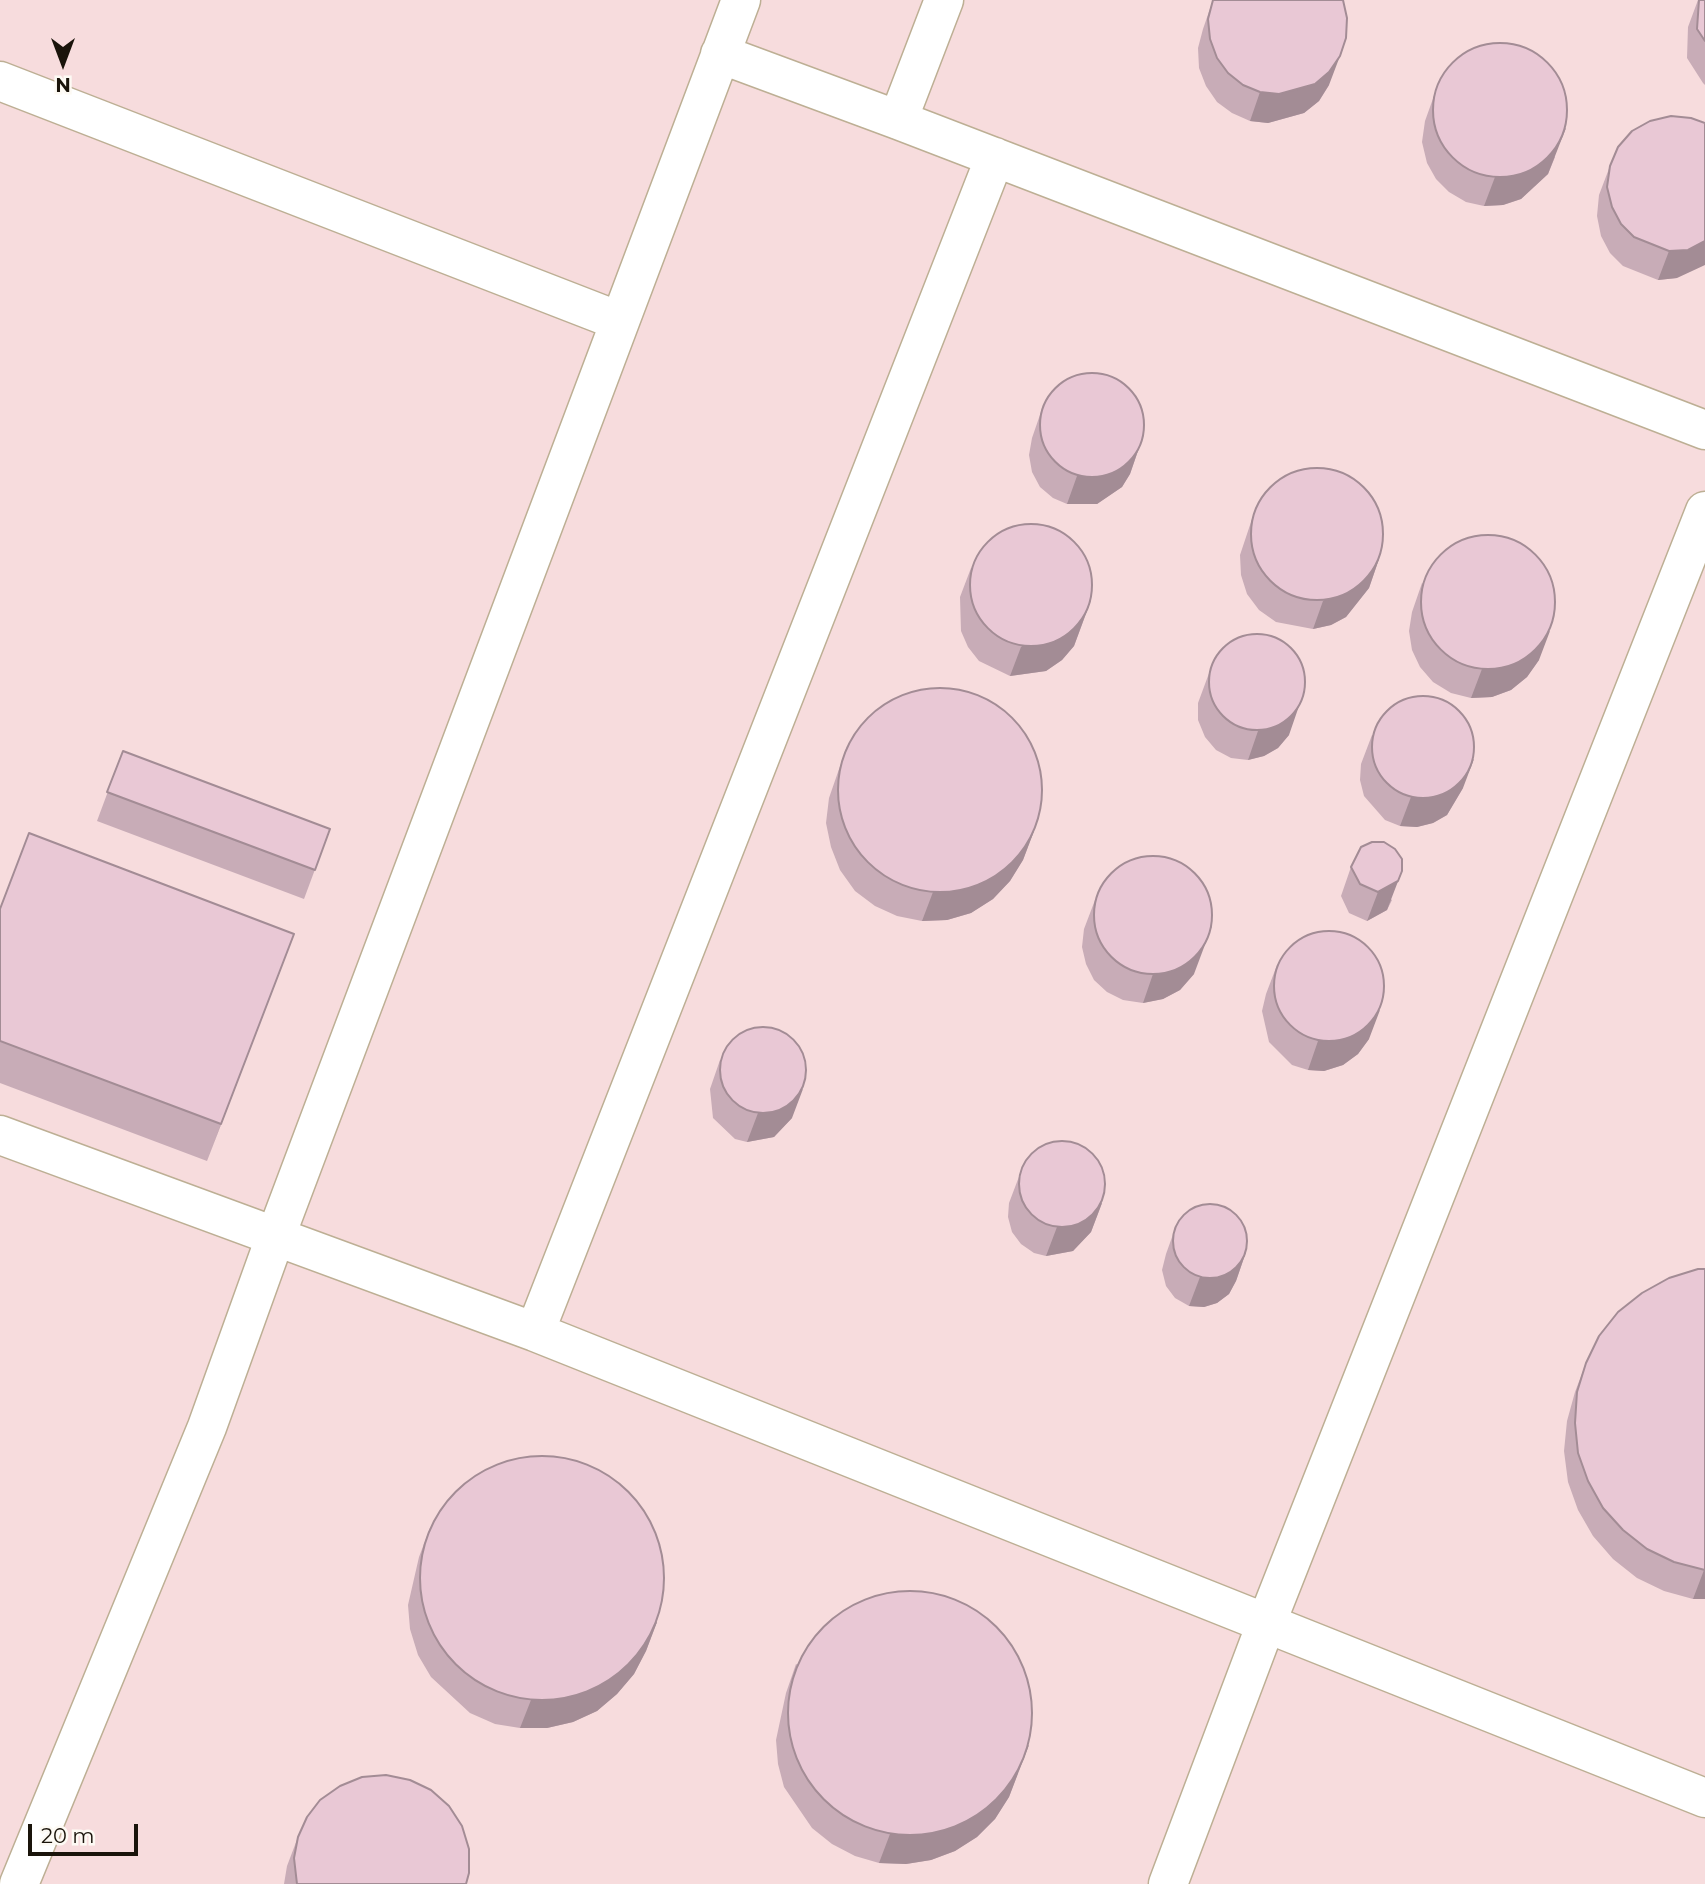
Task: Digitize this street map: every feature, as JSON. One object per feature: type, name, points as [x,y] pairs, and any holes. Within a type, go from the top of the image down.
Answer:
[{"type":"lane","points":[[19,1884],[207,1427],[275,1238],[741,0]]},
{"type":"lane","points":[[898,120],[944,0]]},
{"type":"lane","points":[[720,54],[1705,430]]},
{"type":"lane","points":[[0,81],[620,321]]},
{"type":"lane","points":[[535,1332],[995,157]]},
{"type":"lane","points":[[1168,1884],[1266,1624],[1705,511]]},
{"type":"lane","points":[[0,1135],[535,1332],[1705,1798]]},
{"type":"shaded area","points":[[0,0],[1705,0],[1705,1884],[0,1884]]},
{"type":"building","points":[[1213,0],[1343,0],[1347,18],[1346,38],[1340,56],[1329,72],[1315,84],[1279,94],[1260,92],[1243,85],[1228,73],[1217,58],[1210,39],[1208,19]]},
{"type":"building","points":[[1699,0],[1705,0],[1705,41],[1697,29]]},
{"type":"building","points":[[1500,43],[1526,48],[1547,63],[1562,84],[1567,110],[1562,136],[1547,157],[1526,172],[1500,177],[1474,172],[1453,157],[1438,136],[1433,110],[1438,84],[1453,63],[1474,48]]},
{"type":"building","points":[[1671,116],[1705,123],[1705,241],[1688,250],[1669,251],[1634,237],[1621,224],[1612,207],[1607,187],[1610,166],[1618,147],[1632,131],[1650,121]]},
{"type":"building","points":[[1092,373],[1112,377],[1129,388],[1140,405],[1144,425],[1140,445],[1129,462],[1112,473],[1092,477],[1072,473],[1055,462],[1044,445],[1040,425],[1044,405],[1055,388],[1072,377]]},
{"type":"building","points":[[1317,468],[1342,473],[1364,487],[1378,509],[1383,534],[1378,559],[1364,581],[1342,595],[1317,600],[1292,595],[1270,581],[1256,559],[1251,534],[1256,509],[1270,487],[1292,473]]},
{"type":"building","points":[[1031,524],[1054,528],[1074,542],[1088,562],[1092,585],[1088,608],[1074,628],[1054,642],[1031,646],[1008,642],[988,628],[974,608],[970,585],[974,562],[988,542],[1008,528]]},
{"type":"building","points":[[1488,535],[1514,540],[1536,554],[1550,576],[1555,602],[1550,628],[1536,650],[1514,664],[1488,669],[1462,664],[1440,650],[1426,628],[1421,602],[1426,576],[1440,554],[1462,540]]},
{"type":"building","points":[[1257,634],[1275,637],[1291,648],[1302,664],[1305,682],[1302,700],[1291,716],[1275,727],[1257,730],[1239,727],[1223,716],[1212,700],[1209,682],[1212,664],[1223,648],[1239,637]]},
{"type":"building","points":[[940,688],[979,696],[997,705],[1012,718],[1025,733],[1034,751],[1042,790],[1034,829],[1025,847],[1012,862],[997,875],[979,884],[940,892],[901,884],[883,875],[868,862],[855,847],[846,829],[838,790],[846,751],[855,733],[868,718],[883,705],[901,696]]},
{"type":"building","points":[[1423,696],[1443,700],[1459,711],[1470,727],[1474,747],[1470,767],[1459,783],[1443,794],[1423,798],[1403,794],[1387,783],[1376,767],[1372,747],[1376,727],[1387,711],[1403,700]]},
{"type":"building","points":[[123,751],[330,829],[315,870],[107,792]]},
{"type":"building","points":[[29,833],[294,934],[221,1124],[0,1041],[0,909]]},
{"type":"building","points":[[1372,842],[1384,842],[1395,849],[1402,859],[1402,871],[1398,881],[1378,892],[1360,884],[1351,867],[1361,847]]},
{"type":"building","points":[[1153,856],[1176,860],[1195,873],[1208,892],[1212,915],[1208,938],[1195,957],[1176,970],[1153,974],[1130,970],[1111,957],[1098,938],[1094,915],[1098,892],[1111,873],[1130,860]]},
{"type":"building","points":[[1329,931],[1350,935],[1368,947],[1380,965],[1384,986],[1380,1007],[1368,1025],[1350,1037],[1329,1041],[1308,1037],[1290,1025],[1278,1007],[1274,986],[1278,965],[1290,947],[1308,935]]},
{"type":"building","points":[[763,1027],[787,1034],[799,1046],[806,1070],[799,1094],[787,1106],[763,1113],[739,1106],[727,1094],[720,1070],[727,1046],[739,1034]]},
{"type":"building","points":[[1062,1141],[1086,1148],[1098,1160],[1105,1184],[1098,1208],[1086,1220],[1062,1227],[1038,1220],[1026,1208],[1019,1184],[1026,1160],[1038,1148]]},
{"type":"building","points":[[1210,1204],[1231,1210],[1241,1220],[1247,1241],[1241,1262],[1231,1272],[1210,1278],[1189,1272],[1179,1262],[1173,1241],[1179,1220],[1189,1210]]},
{"type":"building","points":[[1705,1269],[1705,1570],[1674,1562],[1647,1549],[1623,1530],[1603,1508],[1588,1481],[1578,1453],[1575,1423],[1577,1392],[1586,1363],[1599,1336],[1618,1312],[1642,1293],[1669,1278]]},
{"type":"building","points":[[542,1456],[566,1458],[589,1465],[628,1492],[655,1531],[662,1554],[662,1602],[655,1625],[628,1664],[589,1691],[566,1698],[542,1700],[518,1698],[495,1691],[456,1664],[429,1625],[422,1602],[420,1578],[422,1554],[429,1531],[456,1492],[495,1465],[518,1458]]},
{"type":"building","points":[[898,1591],[922,1591],[968,1605],[1004,1635],[1023,1666],[1030,1689],[1030,1737],[1018,1771],[988,1807],[968,1821],[945,1830],[922,1835],[898,1835],[852,1821],[816,1791],[802,1771],[793,1748],[788,1725],[788,1701],[802,1655],[832,1619],[852,1605],[875,1596]]},
{"type":"building","points":[[386,1775],[410,1780],[431,1790],[449,1806],[462,1826],[469,1849],[466,1884],[297,1884],[294,1858],[298,1837],[307,1817],[320,1800],[340,1786],[362,1777]]}]
